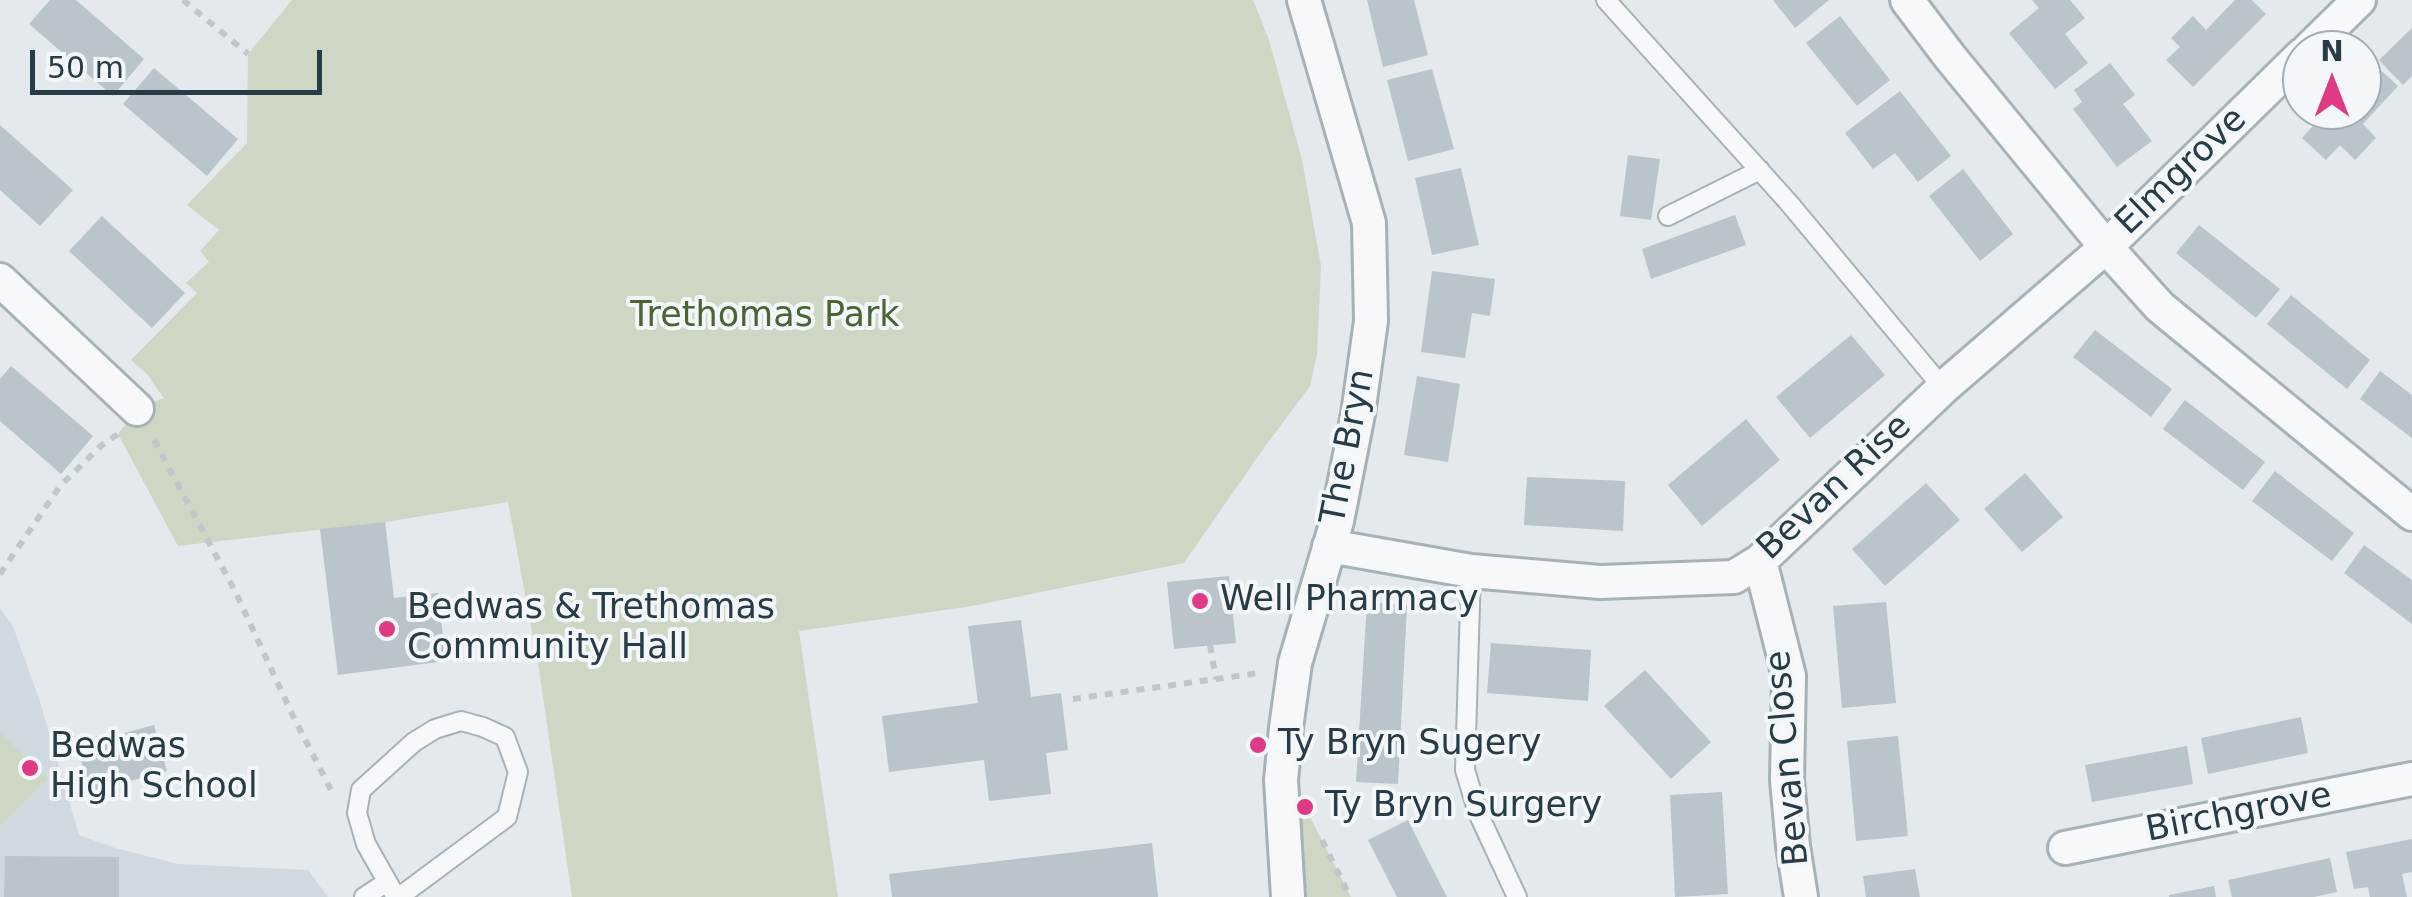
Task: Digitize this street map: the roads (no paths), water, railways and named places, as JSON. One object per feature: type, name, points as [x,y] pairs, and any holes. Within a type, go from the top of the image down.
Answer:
[{"type":"street","name":"The Bryn","points":[[1288,897],[1281,780],[1295,669],[1337,521],[1371,321],[1369,223],[1304,0]]},
{"type":"street","points":[[1906,0],[2106,247],[2160,307],[2412,514]]},
{"type":"street","points":[[2328,30],[2359,0]]},
{"type":"street","name":"Elmgrove","points":[[2106,247],[2282,75]]},
{"type":"street","name":"Bevan Rise","points":[[1329,546],[1470,571],[1600,582],[1734,577],[1760,561],[1942,388],[2106,247]]},
{"type":"street","points":[[0,280],[137,409]]},
{"type":"street","name":"Bevan Close","points":[[1760,561],[1789,676],[1787,780],[1801,897]]},
{"type":"street","name":"Birchgrove","points":[[2066,848],[2412,779]]},
{"type":"lane","points":[[1606,0],[1760,170],[1942,388]]},
{"type":"lane","points":[[1668,216],[1760,170]]},
{"type":"lane","points":[[1470,571],[1465,770],[1478,812],[1517,897]]},
{"type":"lane","points":[[364,897],[394,892],[507,817],[518,772],[505,737],[462,722],[435,729],[414,742],[361,790],[357,812],[366,844],[394,892]]},
{"type":"place","name":"Well Pharmacy","points":[[1200,601]]},
{"type":"place","name":"Bedwas & Trethomas Community Hall","points":[[387,629]]},
{"type":"place","name":"Ty Bryn Sugery","points":[[1258,745]]},
{"type":"place","name":"Bedwas High School","points":[[30,768]]},
{"type":"place","name":"Ty Bryn Surgery","points":[[1305,807]]},
{"type":"park label","name":"Trethomas Park","points":[[765,317]]}]
